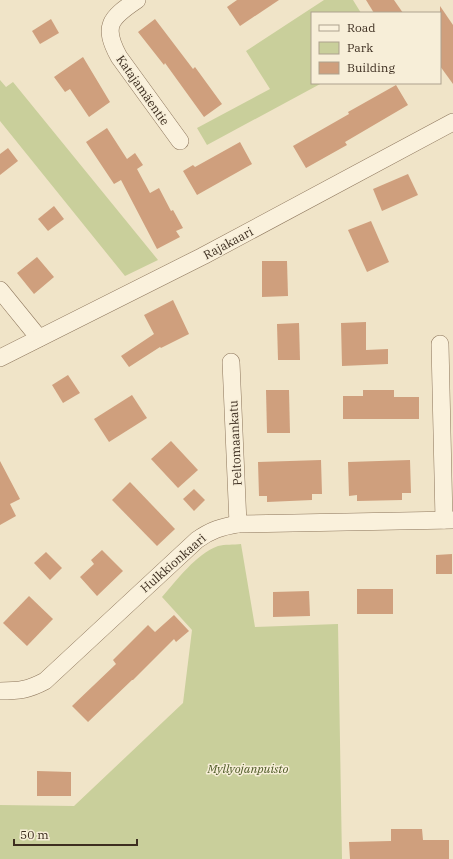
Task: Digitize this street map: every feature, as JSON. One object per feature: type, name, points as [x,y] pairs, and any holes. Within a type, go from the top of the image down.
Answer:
[{"type":"street","name":"Katajamäentie","points":[[137,0],[118,13],[111,21],[110,34],[113,47],[180,142]]},
{"type":"street","name":"Rajakaari","points":[[0,358],[203,256],[453,122]]},
{"type":"street","points":[[0,290],[39,338]]},
{"type":"street","points":[[440,344],[447,364],[449,520]]},
{"type":"street","name":"Peltomaankatu","points":[[231,362],[238,524]]},
{"type":"street","name":"Hulkkionkaari","points":[[0,691],[17,691],[32,688],[45,680],[197,540],[209,532],[223,526],[238,524],[449,520]]},
{"type":"green space","points":[[324,0],[353,0],[360,12],[311,12],[311,84],[320,84],[207,145],[197,128],[270,89],[246,51]]},
{"type":"green space","points":[[0,80],[6,87],[13,82],[158,260],[125,276],[0,121]]},
{"type":"green space","name":"Myllyojanpuisto","points":[[241,544],[255,627],[338,624],[342,859],[0,859],[0,805],[74,806],[183,703],[192,630],[162,597],[187,568],[202,555],[218,546]]},
{"type":"building","points":[[237,0],[279,0],[240,26],[227,7]]},
{"type":"building","points":[[366,0],[394,0],[402,12],[373,12]]},
{"type":"building","points":[[440,6],[453,25],[453,84],[441,67]]},
{"type":"building","points":[[51,19],[59,33],[40,44],[32,31]]},
{"type":"building","points":[[155,19],[193,69],[195,67],[222,104],[204,117],[165,63],[164,65],[138,32]]},
{"type":"building","points":[[83,57],[110,102],[89,117],[70,89],[65,92],[54,77]]},
{"type":"building","points":[[396,85],[408,105],[345,142],[347,145],[306,168],[293,146],[349,114],[348,112]]},
{"type":"building","points":[[107,128],[127,159],[135,153],[143,165],[137,169],[150,193],[159,188],[171,211],[173,210],[183,228],[176,231],[180,237],[157,249],[121,180],[114,184],[86,142]]},
{"type":"building","points":[[240,142],[252,164],[197,195],[183,171],[193,165],[195,167]]},
{"type":"building","points":[[8,148],[18,161],[0,175],[0,154]]},
{"type":"building","points":[[408,174],[418,195],[382,211],[373,189]]},
{"type":"building","points":[[54,206],[64,219],[48,231],[38,219]]},
{"type":"building","points":[[371,221],[389,262],[367,272],[348,230]]},
{"type":"building","points":[[37,257],[54,277],[34,294],[17,273]]},
{"type":"building","points":[[262,261],[287,261],[288,296],[262,297]]},
{"type":"building","points":[[173,300],[189,334],[161,348],[160,347],[129,367],[121,356],[154,334],[144,315]]},
{"type":"building","points":[[366,322],[366,350],[388,349],[388,364],[342,366],[341,323]]},
{"type":"building","points":[[299,323],[300,360],[278,360],[277,324]]},
{"type":"building","points":[[68,375],[80,393],[63,403],[52,385]]},
{"type":"building","points":[[266,390],[289,390],[290,433],[267,433]]},
{"type":"building","points":[[363,390],[394,390],[394,397],[419,397],[419,419],[343,419],[343,396],[363,396]]},
{"type":"building","points":[[132,395],[147,418],[109,442],[94,419]]},
{"type":"building","points":[[171,441],[198,470],[178,488],[151,459]]},
{"type":"building","points":[[321,460],[322,494],[312,494],[312,500],[267,502],[267,496],[259,496],[258,462]]},
{"type":"building","points":[[410,460],[411,493],[402,493],[402,500],[357,501],[357,495],[349,496],[348,462]]},
{"type":"building","points":[[0,461],[20,499],[10,504],[16,516],[0,525]]},
{"type":"building","points":[[130,482],[175,529],[157,546],[112,500]]},
{"type":"building","points":[[194,489],[205,500],[194,511],[183,499]]},
{"type":"building","points":[[102,550],[123,571],[97,596],[80,577],[94,564],[91,560]]},
{"type":"building","points":[[46,552],[62,568],[50,580],[34,563]]},
{"type":"building","points":[[452,554],[452,574],[436,574],[436,555]]},
{"type":"building","points":[[357,589],[393,589],[393,614],[357,614]]},
{"type":"building","points":[[309,591],[310,616],[273,617],[273,592]]},
{"type":"building","points":[[29,596],[53,619],[27,646],[3,623]]},
{"type":"building","points":[[174,615],[189,631],[176,642],[174,639],[88,722],[72,706],[116,664],[113,660],[148,625],[155,632]]},
{"type":"building","points":[[37,771],[71,772],[71,796],[37,796]]},
{"type":"building","points":[[391,829],[422,829],[423,840],[449,840],[449,859],[350,859],[349,842],[391,841]]}]
